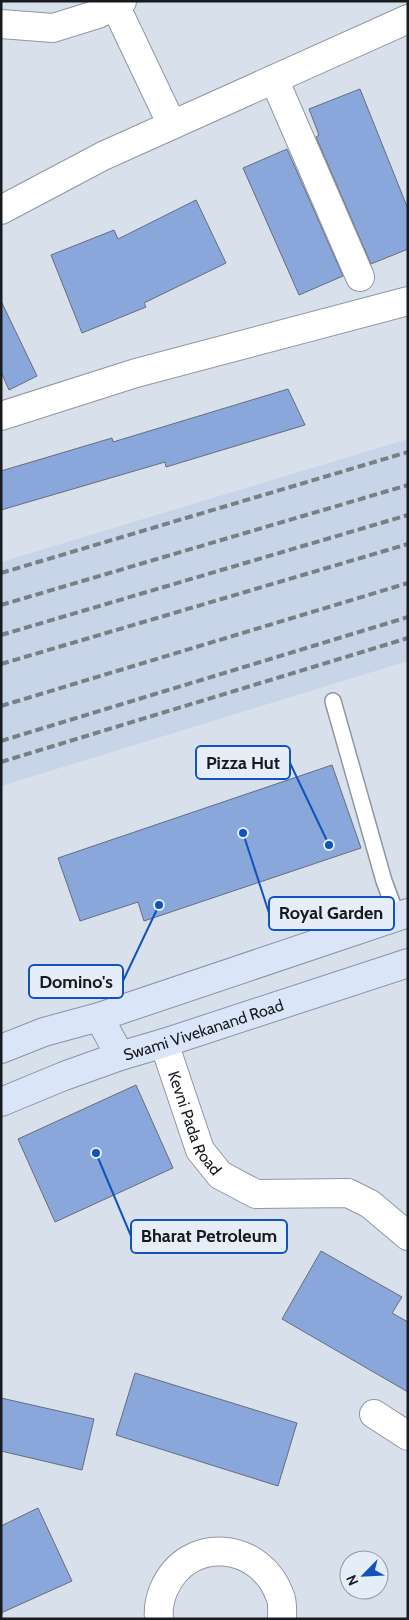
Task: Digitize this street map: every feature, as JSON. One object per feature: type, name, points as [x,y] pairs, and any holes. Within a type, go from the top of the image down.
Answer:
[{"type":"main road","points":[[1,1049],[44,1032],[99,1016],[402,915]]},
{"type":"main road","name":"Swami Vivekanand Road","points":[[1,1102],[64,1076],[120,1056],[408,964]]},
{"type":"main road","points":[[99,1016],[120,1056]]},
{"type":"street","points":[[1,24],[52,28],[98,14],[118,3],[172,125]]},
{"type":"street","points":[[1,210],[103,156],[408,19]]},
{"type":"street","points":[[274,79],[360,277]]},
{"type":"street","points":[[1,416],[136,373],[408,301]]},
{"type":"street","name":"Kevni Pada Road","points":[[164,1043],[200,1150],[220,1175],[256,1194],[348,1193],[370,1204],[408,1236]]},
{"type":"street","points":[[374,1414],[408,1436]]},
{"type":"street","points":[[159,1619],[160,1597],[168,1579],[182,1565],[198,1555],[218,1551],[237,1553],[256,1563],[272,1578],[281,1597],[282,1619]]},
{"type":"lane","points":[[333,701],[384,881],[402,915]]},
{"type":"shaded area","points":[[408,439],[408,661],[1,786],[1,562]]},
{"type":"building","points":[[360,89],[408,209],[408,249],[371,264],[316,137],[319,135],[309,109]]},
{"type":"building","points":[[287,149],[343,276],[299,295],[243,168]]},
{"type":"building","points":[[196,200],[226,263],[144,303],[146,307],[82,333],[51,255],[114,230],[118,239]]},
{"type":"building","points":[[1,301],[37,376],[9,390],[1,372]]},
{"type":"building","points":[[288,389],[305,425],[166,467],[165,462],[1,510],[1,471],[112,438],[113,442]]},
{"type":"building","points":[[332,765],[361,848],[144,921],[138,902],[80,921],[58,858]]},
{"type":"building","points":[[136,1085],[173,1168],[55,1222],[18,1139]]},
{"type":"building","points":[[321,1251],[402,1297],[392,1313],[408,1322],[408,1392],[282,1319]]},
{"type":"building","points":[[135,1373],[297,1423],[278,1486],[116,1435]]},
{"type":"building","points":[[1,1398],[94,1419],[82,1470],[1,1451]]},
{"type":"building","points":[[38,1508],[72,1581],[1,1613],[1,1526]]},
{"type":"railway","points":[[1,573],[408,452]]},
{"type":"railway","points":[[1,605],[408,485]]},
{"type":"railway","points":[[1,635],[408,515]]},
{"type":"railway","points":[[1,664],[408,544]]},
{"type":"railway","points":[[1,706],[408,583]]},
{"type":"railway","points":[[1,741],[408,617]]},
{"type":"railway","points":[[1,762],[408,638]]},
{"type":"place","name":"Royal Garden","points":[[243,833]]},
{"type":"place","name":"Pizza Hut","points":[[329,845]]},
{"type":"place","name":"Domino's","points":[[159,905]]},
{"type":"place","name":"Bharat Petroleum","points":[[96,1153]]}]
